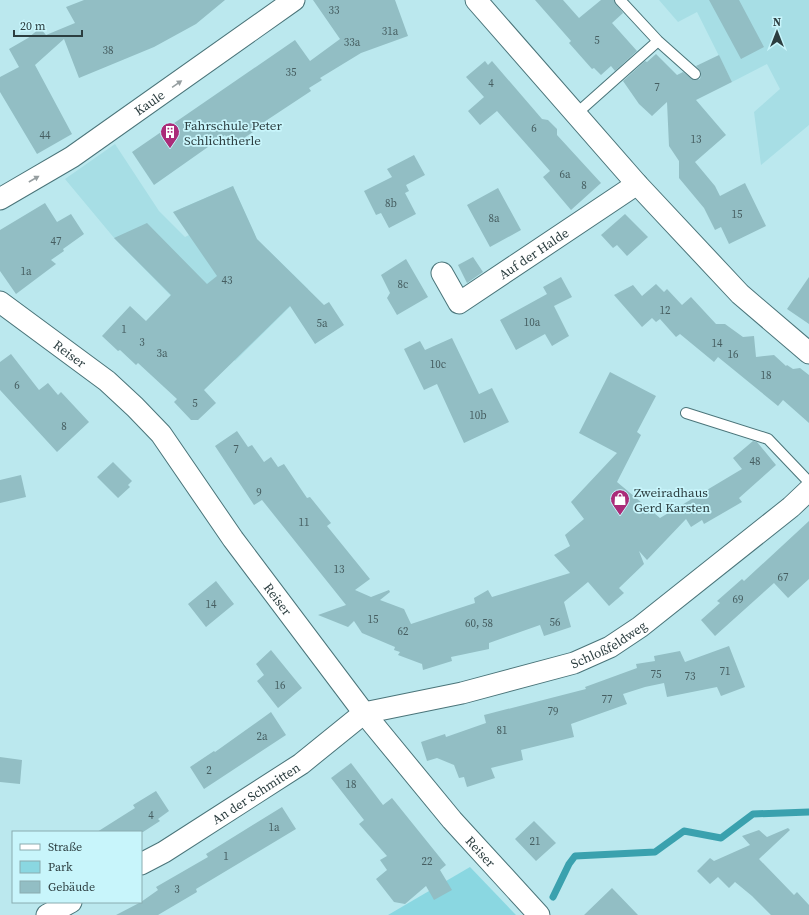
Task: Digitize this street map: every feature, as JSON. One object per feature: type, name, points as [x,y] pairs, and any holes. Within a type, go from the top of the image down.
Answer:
[{"type":"street","name":"Kaule","points":[[0,199],[72,157],[294,0]]},
{"type":"street","points":[[476,0],[637,184],[740,294],[809,353]]},
{"type":"street","name":"Auf der Halde","points":[[442,273],[459,303],[637,184]]},
{"type":"street","name":"Reiser","points":[[0,302],[107,381],[161,434],[233,539],[364,714],[452,820],[539,915]]},
{"type":"street","name":"Schloßfeldweg","points":[[364,714],[462,693],[574,663],[610,647],[640,627],[791,507],[809,490]]},
{"type":"street","name":"An der Schmitten","points":[[142,863],[164,852],[301,764],[364,714]]},
{"type":"street","points":[[47,915],[69,903]]},
{"type":"lane","points":[[620,0],[658,41],[695,74]]},
{"type":"lane","points":[[576,114],[658,41]]},
{"type":"lane","points":[[686,413],[768,439],[809,482]]},
{"type":"shaded area","points":[[659,0],[809,0],[809,125],[761,165],[754,112],[780,89],[767,64],[732,82],[697,12],[678,22]]},
{"type":"shaded area","points":[[115,144],[159,211],[185,237],[191,234],[180,209],[233,186],[263,253],[268,250],[308,289],[235,361],[115,239],[65,179]]},
{"type":"green space","points":[[470,867],[516,915],[388,915]]},
{"type":"building","points":[[84,0],[225,0],[196,24],[154,47],[79,78],[64,39],[35,65],[72,134],[37,154],[0,92],[0,77],[19,67],[9,49],[28,38],[40,28],[46,35],[75,23],[66,7]]},
{"type":"building","points":[[313,0],[395,0],[408,36],[361,53],[320,78],[322,80],[309,88],[311,91],[255,128],[256,130],[232,146],[225,135],[154,185],[132,152],[295,40],[310,61],[340,39]]},
{"type":"building","points":[[535,0],[563,0],[579,18],[601,0],[614,0],[623,13],[612,23],[637,51],[615,71],[611,66],[601,75],[594,68],[592,69],[569,43],[571,41]]},
{"type":"building","points":[[709,0],[739,0],[764,47],[741,59]]},
{"type":"building","points":[[656,54],[677,75],[683,72],[694,80],[700,79],[701,75],[701,72],[696,66],[719,55],[732,82],[696,100],[726,135],[695,162],[715,186],[720,196],[745,183],[766,226],[729,244],[721,227],[715,230],[704,208],[679,178],[679,161],[669,146],[667,102],[652,116],[639,104],[623,81],[645,61],[647,62]]},
{"type":"building","points":[[485,61],[488,65],[492,61],[542,119],[548,120],[557,129],[557,135],[601,183],[571,210],[543,177],[550,171],[497,111],[480,125],[468,111],[484,97],[466,77]]},
{"type":"building","points":[[414,155],[425,175],[406,185],[409,191],[405,193],[416,214],[389,228],[381,213],[376,215],[364,191],[392,177],[387,169]]},
{"type":"building","points":[[233,186],[257,239],[324,305],[329,302],[344,325],[315,344],[290,306],[204,390],[216,403],[198,420],[191,420],[174,402],[177,399],[138,363],[136,365],[102,336],[130,306],[146,321],[171,295],[114,238],[147,223],[207,284],[217,276],[173,212]]},
{"type":"building","points":[[498,188],[521,230],[490,247],[467,205]]},
{"type":"building","points":[[45,203],[57,222],[71,214],[84,234],[63,249],[64,251],[51,260],[56,264],[16,294],[0,271],[0,230]]},
{"type":"building","points":[[625,214],[648,237],[627,256],[617,245],[613,248],[601,235]]},
{"type":"building","points":[[473,257],[483,272],[467,283],[458,265]]},
{"type":"building","points":[[406,259],[428,297],[397,315],[387,298],[390,293],[381,275]]},
{"type":"building","points":[[561,277],[572,297],[554,306],[569,336],[552,346],[545,334],[516,350],[500,320],[547,294],[543,287]]},
{"type":"building","points":[[809,277],[809,324],[787,309]]},
{"type":"building","points":[[656,284],[664,292],[667,289],[682,305],[691,297],[716,324],[725,324],[743,337],[754,336],[756,357],[774,355],[786,366],[787,365],[793,369],[800,368],[809,375],[809,423],[783,400],[778,406],[718,357],[714,362],[680,334],[676,337],[660,319],[656,322],[652,318],[642,327],[614,295],[633,285],[642,296]]},
{"type":"building","points":[[452,338],[479,394],[492,388],[509,422],[464,443],[437,384],[424,390],[404,349],[420,341],[425,350]]},
{"type":"building","points":[[11,354],[39,390],[48,383],[58,395],[61,392],[89,422],[57,452],[0,390],[0,362]]},
{"type":"building","points":[[610,372],[656,396],[637,432],[641,435],[617,482],[660,518],[742,469],[733,458],[753,441],[757,442],[776,465],[739,498],[742,502],[704,524],[702,520],[691,527],[686,519],[647,560],[639,551],[644,564],[619,588],[624,593],[609,606],[588,582],[564,602],[571,627],[544,636],[540,625],[489,643],[489,649],[451,657],[452,661],[423,670],[422,664],[398,655],[400,652],[394,650],[395,647],[362,633],[354,621],[348,627],[318,615],[346,605],[262,500],[254,505],[215,446],[237,431],[248,447],[252,445],[264,462],[271,457],[278,467],[284,464],[307,498],[310,497],[331,523],[327,526],[370,579],[355,590],[371,597],[389,590],[390,592],[380,600],[404,609],[411,624],[475,603],[474,598],[488,590],[492,597],[570,573],[554,555],[570,546],[565,535],[584,519],[571,502],[617,453],[579,433]]},
{"type":"building","points":[[113,462],[132,481],[128,485],[130,487],[118,498],[97,477]]},
{"type":"building","points":[[21,475],[26,497],[0,503],[0,480]]},
{"type":"building","points":[[809,521],[809,579],[788,598],[774,583],[715,636],[701,620],[720,603],[717,601],[742,579],[744,581]]},
{"type":"building","points":[[216,581],[234,604],[206,627],[188,604]]},
{"type":"building","points":[[729,646],[745,687],[721,696],[717,687],[667,697],[664,683],[623,694],[627,704],[571,724],[574,737],[521,750],[523,760],[491,768],[495,778],[467,787],[464,777],[459,778],[454,765],[437,758],[427,761],[421,742],[445,734],[446,737],[486,723],[484,715],[586,689],[585,687],[637,668],[636,664],[655,661],[654,656],[680,651],[685,662]]},
{"type":"building","points":[[271,650],[302,688],[278,708],[257,681],[264,675],[256,664]]},
{"type":"building","points":[[271,712],[286,735],[204,789],[190,767],[214,751],[215,752]]},
{"type":"building","points":[[0,757],[22,760],[20,784],[0,782]]},
{"type":"building","points":[[351,763],[383,805],[392,798],[446,865],[440,870],[452,890],[434,900],[426,886],[405,904],[394,902],[376,879],[387,870],[380,860],[387,856],[359,824],[364,820],[331,778]]},
{"type":"building","points":[[156,791],[169,811],[158,819],[160,821],[143,832],[99,831],[135,808],[133,805]]},
{"type":"building","points":[[282,807],[296,829],[196,889],[197,892],[158,915],[116,915],[139,903],[142,903],[142,901],[158,890],[156,887],[208,857],[206,854]]},
{"type":"building","points":[[534,821],[556,843],[536,861],[515,839]]},
{"type":"building","points":[[788,828],[790,830],[759,859],[794,895],[797,892],[809,905],[809,915],[771,915],[735,882],[729,888],[718,877],[710,884],[697,871],[710,858],[714,861],[750,845],[742,836],[759,830],[767,837]]},
{"type":"building","points":[[612,888],[638,915],[584,915]]},
{"type":"waterway","points":[[553,897],[569,864],[575,856],[655,852],[684,831],[721,838],[753,814],[809,812]]},
{"type":"place","name":"Fahrschule Peter Schlichtherle","points":[[170,149]]},
{"type":"place","name":"Zweiradhaus Gerd Karsten","points":[[620,516]]}]
